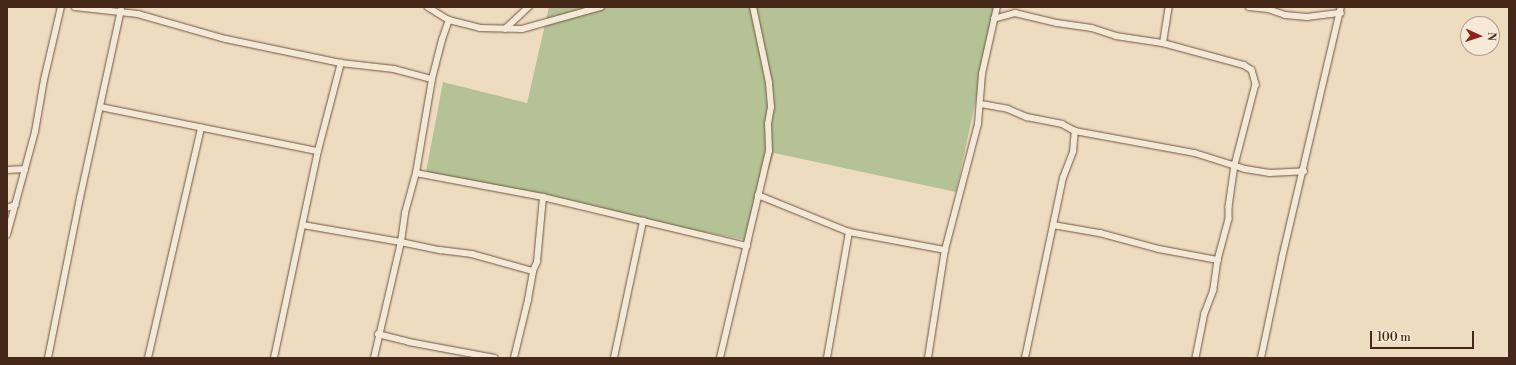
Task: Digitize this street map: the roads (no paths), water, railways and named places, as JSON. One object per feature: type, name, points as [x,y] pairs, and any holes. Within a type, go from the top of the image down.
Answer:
[{"type":"street","points":[[7,235],[35,132],[44,80],[61,7]]},
{"type":"street","points":[[75,7],[91,10],[121,10],[226,39],[341,63],[394,69],[432,79]]},
{"type":"street","points":[[428,7],[449,20],[480,28],[522,30],[601,7]]},
{"type":"street","points":[[505,29],[530,7]]},
{"type":"street","points":[[720,358],[736,282],[747,246],[769,151],[768,124],[771,107],[768,83],[752,7]]},
{"type":"street","points":[[928,358],[945,250],[978,124],[982,74],[997,7]]},
{"type":"street","points":[[1011,7],[1015,12]]},
{"type":"street","points":[[1163,42],[1169,7]]},
{"type":"street","points":[[1249,7],[1268,8],[1285,15],[1307,17],[1341,14]]},
{"type":"street","points":[[1261,358],[1282,258],[1341,14],[1341,7]]},
{"type":"street","points":[[48,358],[80,198],[101,108],[121,10]]},
{"type":"street","points":[[994,19],[1015,12],[1057,23],[1092,28],[1116,36],[1163,42],[1244,65],[1252,70],[1256,84],[1235,165],[1229,207],[1229,218],[1218,260],[1214,290],[1205,313],[1196,358]]},
{"type":"street","points":[[374,358],[378,334],[401,242],[405,213],[416,173],[432,79],[449,20]]},
{"type":"street","points":[[274,358],[318,151],[341,63]]},
{"type":"street","points":[[980,104],[1008,109],[1027,117],[1062,124],[1075,131],[1195,153],[1235,165],[1245,170],[1270,173],[1304,171]]},
{"type":"street","points":[[101,108],[318,151]]},
{"type":"street","points":[[148,358],[201,128]]},
{"type":"street","points":[[1025,358],[1063,178],[1073,152],[1075,131]]},
{"type":"street","points":[[7,170],[25,169]]},
{"type":"street","points":[[416,173],[543,197],[747,246]]},
{"type":"street","points":[[758,195],[849,232],[945,250]]},
{"type":"street","points":[[514,358],[528,300],[533,271],[538,262],[543,197]]},
{"type":"street","points":[[7,208],[15,205]]},
{"type":"street","points":[[614,358],[643,220]]},
{"type":"street","points":[[303,225],[440,250],[472,254],[533,271]]},
{"type":"street","points":[[1053,225],[1100,233],[1159,249],[1218,260]]},
{"type":"street","points":[[827,358],[849,232]]},
{"type":"street","points":[[378,334],[409,342],[496,358]]}]
